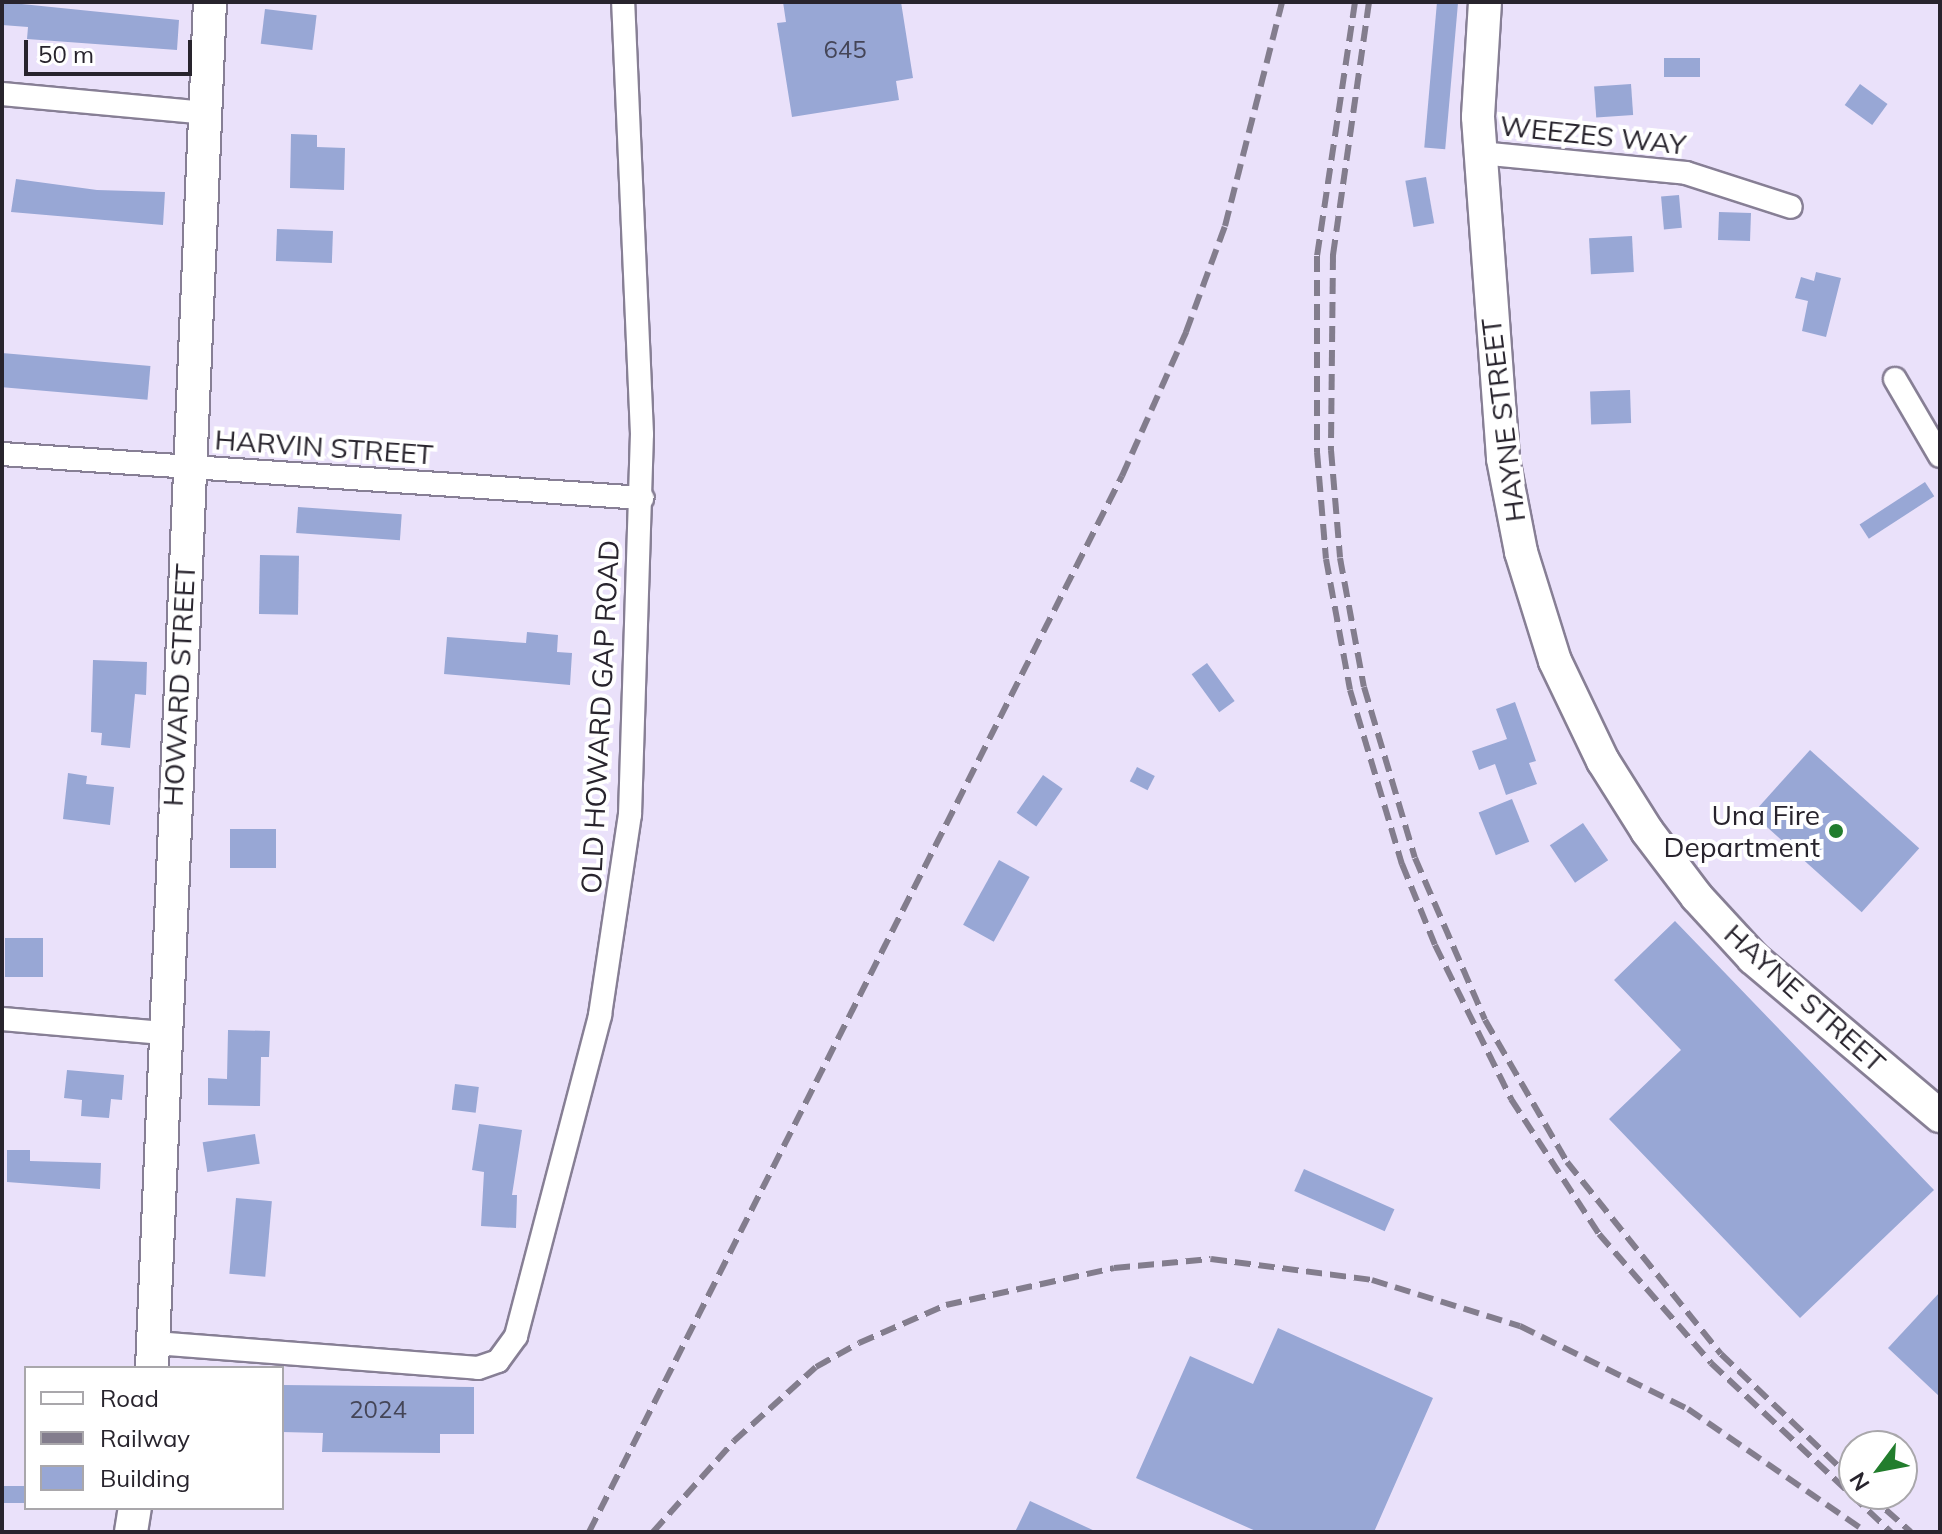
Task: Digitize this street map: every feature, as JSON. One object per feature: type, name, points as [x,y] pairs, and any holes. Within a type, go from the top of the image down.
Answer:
[{"type":"street","name":"HOWARD STREET","points":[[154,1355],[163,1033],[210,2]]},
{"type":"street","name":"OLD HOWARD GAP ROAD","points":[[154,1355],[478,1368],[498,1361],[512,1346],[584,1088],[619,904],[632,784],[642,498],[636,234],[623,2]]},
{"type":"street","name":"HAYNE STREET","points":[[1485,2],[1480,153],[1503,459],[1521,552],[1562,678],[1611,773],[1697,897],[1753,958],[1940,1116]]},
{"type":"street","points":[[2,94],[205,113]]},
{"type":"street","name":"WEEZES WAY","points":[[1480,153],[1686,173],[1791,207]]},
{"type":"street","points":[[1895,379],[1940,456]]},
{"type":"street","name":"HARVIN STREET","points":[[2,454],[642,498]]},
{"type":"street","points":[[2,1019],[163,1033]]},
{"type":"street","points":[[131,1532],[135,1510]]},
{"type":"building","points":[[2,2],[179,20],[177,50],[27,39],[28,27],[2,25]]},
{"type":"building","points":[[783,2],[901,2],[913,78],[896,81],[899,100],[792,117],[777,23],[786,22]]},
{"type":"building","points":[[1437,2],[1458,4],[1445,149],[1424,147]]},
{"type":"building","points":[[265,9],[317,15],[312,50],[261,44]]},
{"type":"building","points":[[1664,58],[1700,58],[1700,77],[1664,77]]},
{"type":"building","points":[[1631,84],[1633,115],[1596,118],[1594,87]]},
{"type":"building","points":[[1860,84],[1888,104],[1872,125],[1845,105]]},
{"type":"building","points":[[291,134],[317,135],[317,147],[345,148],[344,190],[290,188]]},
{"type":"building","points":[[1426,177],[1434,223],[1413,227],[1405,181]]},
{"type":"building","points":[[16,179],[97,190],[165,192],[163,225],[11,212]]},
{"type":"building","points":[[1679,195],[1682,228],[1664,229],[1661,197]]},
{"type":"building","points":[[1719,212],[1751,213],[1750,241],[1718,240]]},
{"type":"building","points":[[277,229],[333,231],[332,263],[276,261]]},
{"type":"building","points":[[1632,236],[1634,272],[1591,274],[1589,238]]},
{"type":"building","points":[[1816,272],[1841,278],[1826,337],[1802,331],[1808,301],[1795,298],[1801,277],[1814,281]]},
{"type":"building","points":[[2,353],[150,366],[147,400],[2,387]]},
{"type":"building","points":[[1630,390],[1631,423],[1591,424],[1590,391]]},
{"type":"building","points":[[1925,482],[1934,496],[1869,539],[1860,524]]},
{"type":"building","points":[[298,507],[402,514],[400,540],[296,533]]},
{"type":"building","points":[[260,555],[299,556],[298,615],[259,614]]},
{"type":"building","points":[[527,632],[558,635],[557,652],[572,653],[570,685],[444,674],[447,637],[526,643]]},
{"type":"building","points":[[93,660],[147,662],[146,695],[135,694],[130,748],[101,745],[102,733],[91,732]]},
{"type":"building","points":[[1207,663],[1235,701],[1219,712],[1192,674]]},
{"type":"building","points":[[1515,702],[1536,761],[1529,763],[1537,784],[1506,795],[1495,764],[1479,770],[1472,751],[1507,739],[1496,709]]},
{"type":"building","name":"Una Fire Department","points":[[1810,750],[1919,848],[1862,912],[1752,814]]},
{"type":"building","points":[[1137,767],[1155,776],[1148,790],[1130,781]]},
{"type":"building","points":[[68,773],[87,776],[86,784],[114,787],[110,825],[63,819]]},
{"type":"building","points":[[1043,775],[1063,789],[1036,826],[1017,813]]},
{"type":"building","points":[[1512,799],[1529,842],[1496,855],[1479,812]]},
{"type":"building","points":[[1583,823],[1608,860],[1575,883],[1550,845]]},
{"type":"building","points":[[230,829],[276,829],[276,868],[230,868]]},
{"type":"building","points":[[999,860],[1030,877],[994,942],[963,925]]},
{"type":"building","points":[[1675,921],[1934,1190],[1800,1318],[1609,1119],[1681,1050],[1614,980]]},
{"type":"building","points":[[5,938],[43,938],[43,977],[5,977]]},
{"type":"building","points":[[228,1030],[270,1031],[269,1057],[261,1057],[260,1106],[208,1105],[208,1078],[227,1079]]},
{"type":"building","points":[[67,1070],[124,1075],[122,1100],[111,1099],[109,1118],[81,1116],[82,1100],[64,1098]]},
{"type":"building","points":[[455,1084],[479,1087],[476,1113],[452,1110]]},
{"type":"building","points":[[479,1124],[522,1130],[512,1195],[517,1195],[516,1228],[481,1226],[484,1172],[472,1170]]},
{"type":"building","points":[[255,1134],[260,1164],[207,1172],[203,1142]]},
{"type":"building","points":[[7,1150],[30,1150],[30,1161],[101,1163],[100,1189],[7,1182]]},
{"type":"building","points":[[1304,1169],[1394,1209],[1385,1231],[1294,1191]]},
{"type":"building","points":[[236,1198],[272,1201],[265,1277],[229,1274]]},
{"type":"building","points":[[1940,1292],[1940,1397],[1888,1348]]},
{"type":"building","points":[[1278,1328],[1433,1398],[1374,1532],[1258,1532],[1136,1478],[1190,1356],[1253,1384]]},
{"type":"building","points":[[284,1385],[474,1387],[474,1434],[440,1434],[440,1453],[322,1452],[323,1433],[284,1432]]},
{"type":"building","points":[[2,1486],[24,1486],[24,1503],[2,1503]]},
{"type":"building","points":[[1030,1501],[1097,1532],[1015,1532]]},
{"type":"railway","points":[[589,1532],[1122,476],[1186,332],[1225,226],[1282,2]]},
{"type":"railway","points":[[1355,2],[1317,256],[1317,452],[1326,559],[1350,690],[1402,864],[1435,945],[1511,1099],[1599,1234],[1711,1363],[1891,1532]]},
{"type":"railway","points":[[1369,2],[1333,254],[1331,450],[1340,558],[1364,687],[1415,858],[1485,1020],[1567,1162],[1721,1354],[1838,1466]]},
{"type":"railway","points":[[653,1532],[734,1441],[816,1367],[859,1343],[946,1305],[1114,1268],[1211,1259],[1372,1280],[1520,1326],[1688,1409],[1866,1532]]},
{"type":"railway","points":[[1886,1510],[1911,1532]]},
{"type":"place","name":"Una Fire Department","points":[[1836,831]]}]
